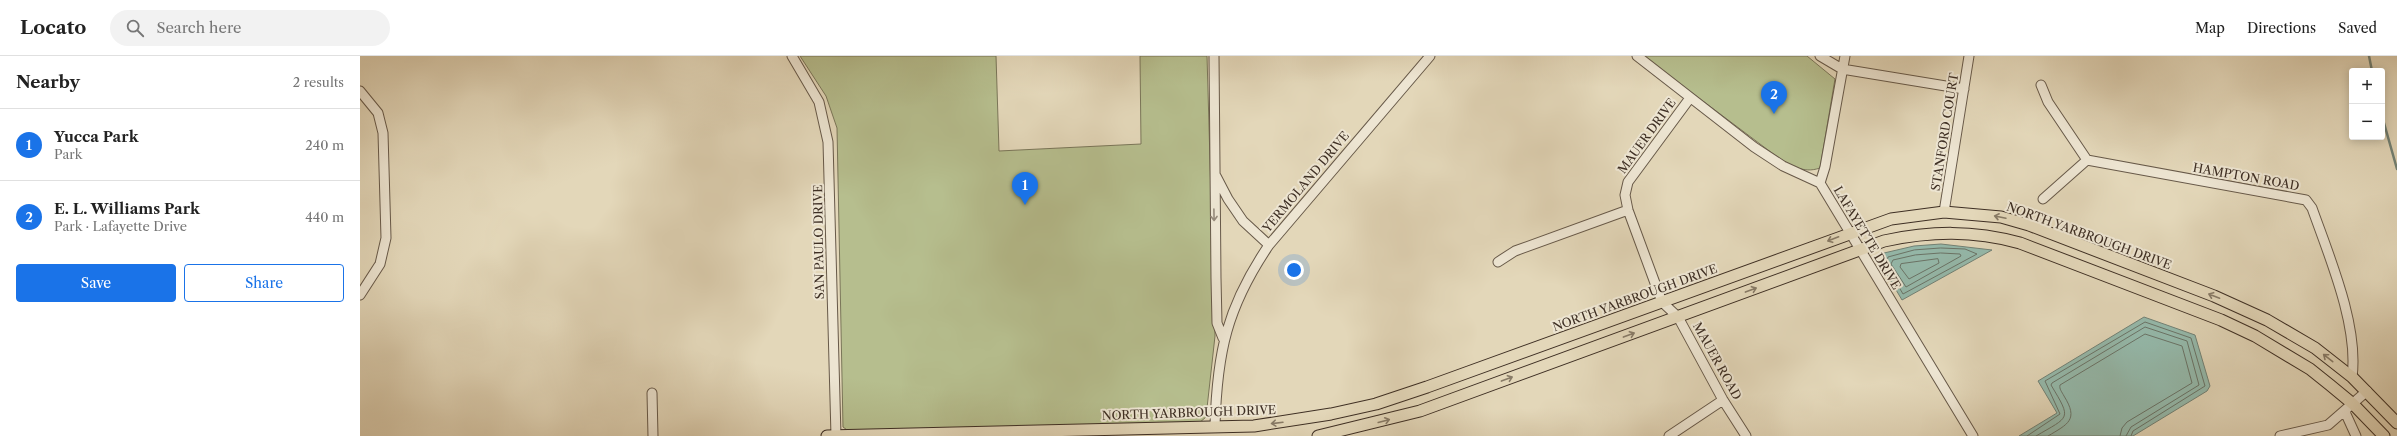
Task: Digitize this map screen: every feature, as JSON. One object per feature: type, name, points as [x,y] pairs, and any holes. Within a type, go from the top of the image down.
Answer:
[{"type":"main road","name":"NORTH YARBROUGH DRIVE","points":[[827,436],[1215,431],[1275,423],[1345,411],[1376,404],[1427,387],[1891,219],[1944,212],[1983,214],[2021,222],[2214,296],[2254,314],[2293,334],[2315,348],[2352,377],[2397,423]]},
{"type":"main road","points":[[1318,436],[1349,430],[1420,411],[1860,250],[1904,237],[1938,232],[1993,236],[2020,243],[2221,320],[2255,336],[2310,369],[2353,404],[2384,436]]},
{"type":"main road","points":[[1345,411],[1349,430]]},
{"type":"street","name":"SAN PAULO DRIVE","points":[[792,56],[819,102],[828,135],[836,436]]},
{"type":"street","points":[[1214,56],[1216,176],[1214,196],[1217,323],[1224,338]]},
{"type":"street","name":"YERMOLAND DRIVE","points":[[1215,431],[1216,397],[1224,338],[1241,290],[1269,245],[1430,56]]},
{"type":"street","name":"LAFAYETTE DRIVE","points":[[1636,56],[1690,98],[1783,166],[1820,183],[1973,436]]},
{"type":"street","points":[[1820,56],[1842,69],[1964,89]]},
{"type":"street","points":[[1820,183],[1825,168],[1845,56]]},
{"type":"street","name":"STANFORD COURT","points":[[1944,212],[1969,56]]},
{"type":"street","points":[[2041,85],[2048,102],[2087,160],[2043,199]]},
{"type":"street","points":[[360,90],[378,113],[383,133],[386,238],[380,264],[360,295]]},
{"type":"street","name":"MAUER DRIVE","points":[[1662,302],[1628,210],[1624,195],[1628,182],[1690,98]]},
{"type":"street","name":"HAMPTON ROAD","points":[[2087,160],[2306,200],[2314,214],[2344,308],[2354,356],[2352,377]]},
{"type":"street","points":[[1216,176],[1235,211],[1243,221],[1269,245]]},
{"type":"street","points":[[1498,262],[1515,251],[1628,210]]},
{"type":"street","name":"MAUER ROAD","points":[[1662,302],[1678,317],[1723,400],[1746,436]]},
{"type":"street","points":[[2280,436],[2328,425],[2345,412],[2367,391]]},
{"type":"street","points":[[652,393],[653,436]]},
{"type":"street","points":[[1669,436],[1723,400]]},
{"type":"street","points":[[2345,412],[2356,436]]},
{"type":"shaded area","points":[[800,56],[996,56],[999,151],[1141,144],[1140,56],[1207,56],[1215,336],[1206,417],[1199,423],[850,432],[843,427],[837,128],[826,96]]},
{"type":"shaded area","points":[[1643,56],[1807,56],[1835,79],[1820,168],[1808,170],[1797,168],[1776,156]]},
{"type":"water","points":[[1941,244],[1992,250],[1902,300],[1882,266],[1884,253],[1914,246]]},
{"type":"water","points":[[2144,317],[2195,335],[2210,386],[2207,391],[2133,436],[2019,436],[2057,413],[2038,381]]},
{"type":"waterway","points":[[2369,56],[2371,68]]},
{"type":"waterway","points":[[2385,127],[2397,169]]},
{"type":"place","name":"E. L. Williams Park","points":[[1774,114]]},
{"type":"place","name":"Yucca Park","points":[[1025,205]]}]
